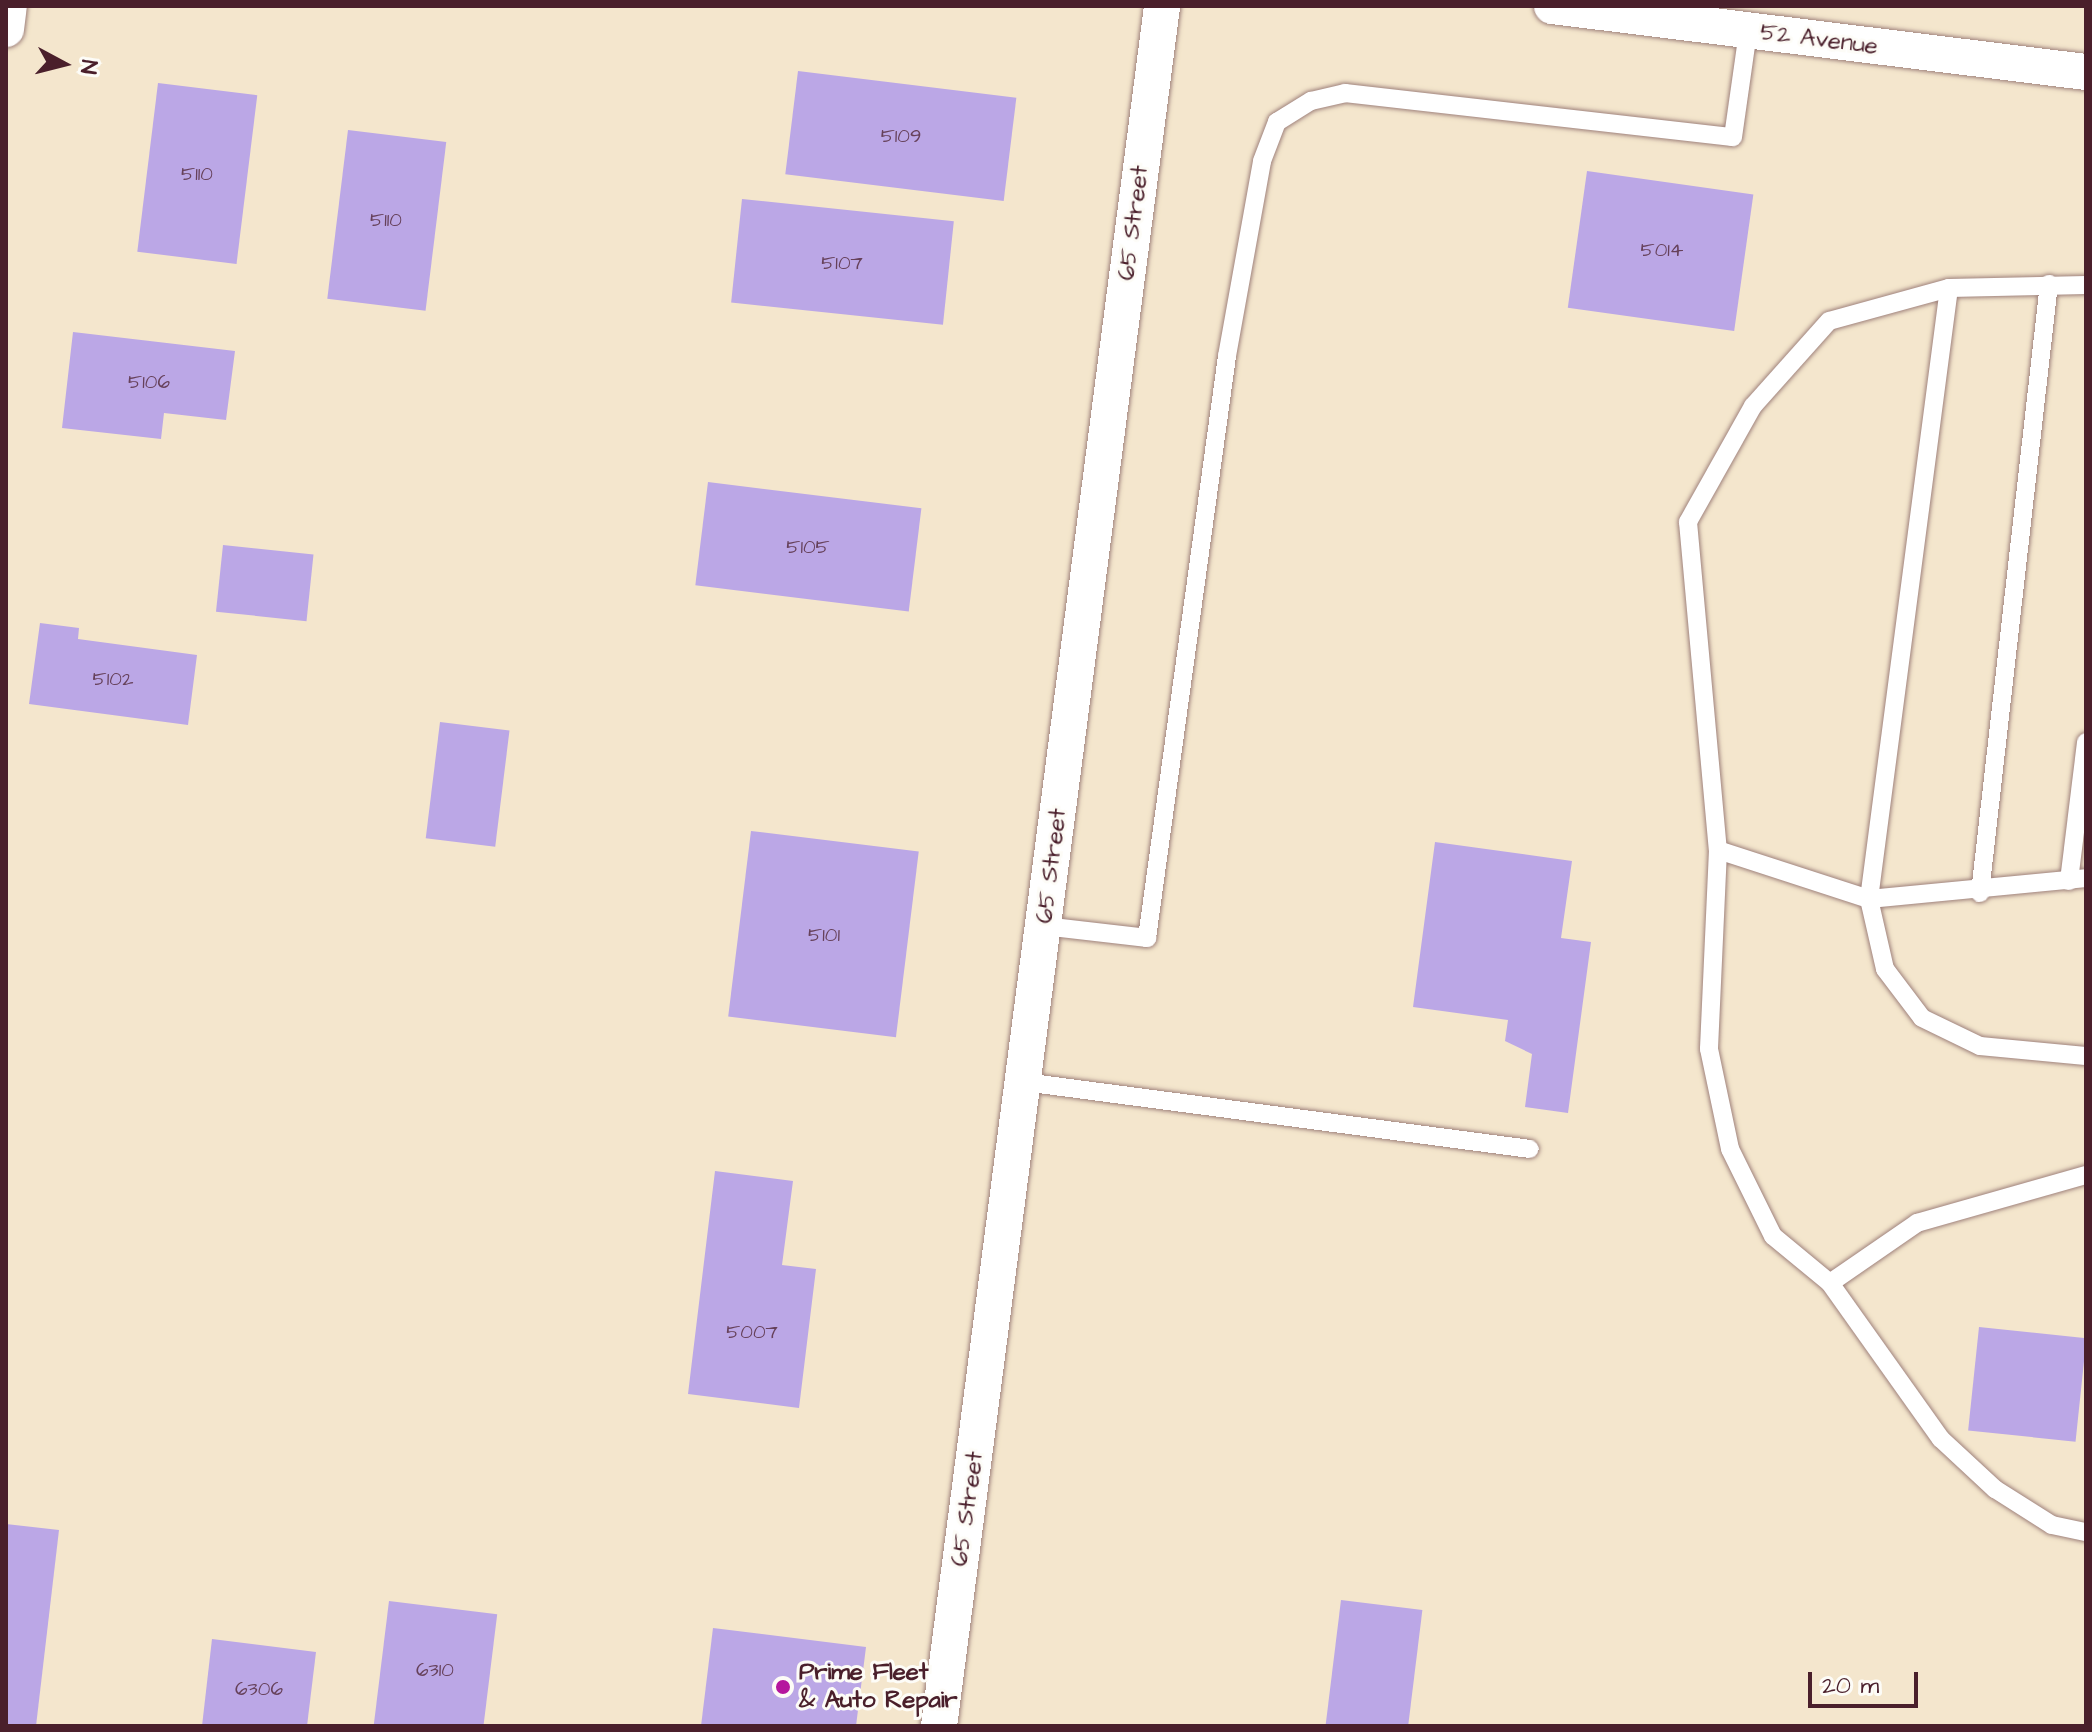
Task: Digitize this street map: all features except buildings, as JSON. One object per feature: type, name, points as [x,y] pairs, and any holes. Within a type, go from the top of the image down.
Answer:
[{"type":"street","points":[[6,29],[9,6]]},
{"type":"street","name":"65 Street","points":[[939,1726],[1162,6]]},
{"type":"street","name":"52 Avenue","points":[[1552,6],[2086,72]]},
{"type":"lane","points":[[1044,926],[1147,938],[1227,356],[1262,161],[1277,122],[1311,101],[1345,93],[1733,137],[1748,31]]},
{"type":"lane","points":[[1980,893],[2049,284]]},
{"type":"lane","points":[[2086,285],[1949,288],[1829,321],[1753,406],[1688,522],[1718,850],[1709,1049],[1730,1149],[1773,1236],[1830,1283],[1941,1439],[1995,1489],[2052,1525],[2086,1532]]},
{"type":"lane","points":[[1949,288],[1869,899],[1885,969],[1922,1018],[1980,1046],[2086,1056]]},
{"type":"lane","points":[[1718,850],[1869,899],[1980,893],[2078,880],[2086,742]]},
{"type":"lane","points":[[1024,1082],[1530,1149]]},
{"type":"lane","points":[[1830,1283],[1917,1223],[2086,1175]]},
{"type":"place","name":"Prime Fleet & Auto Repair","points":[[783,1687]]}]
